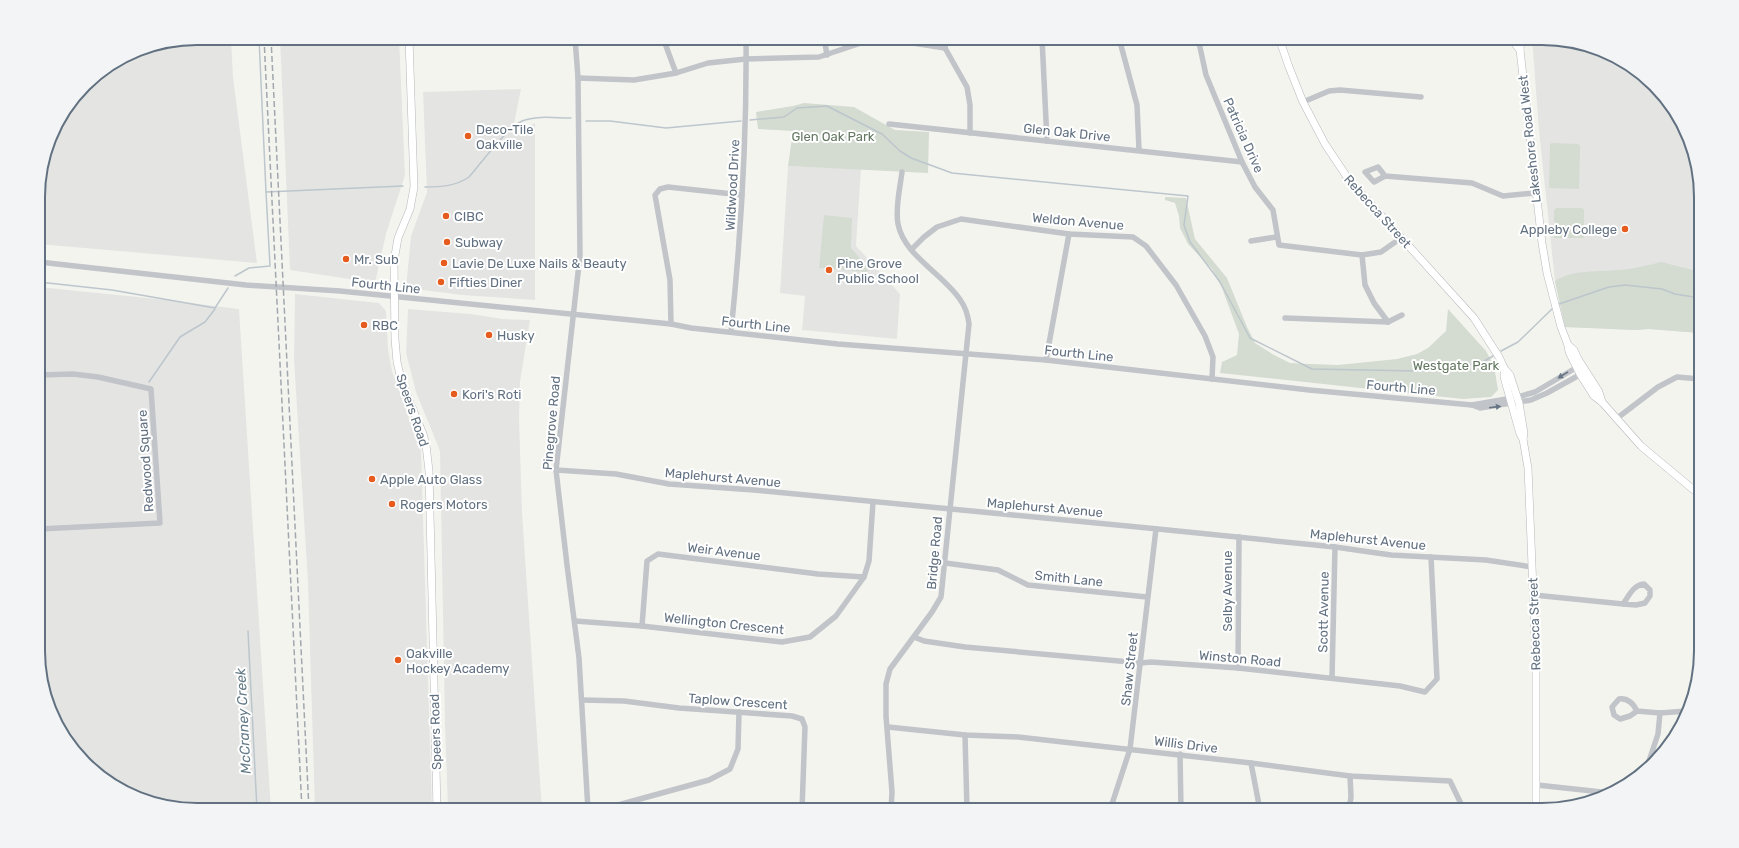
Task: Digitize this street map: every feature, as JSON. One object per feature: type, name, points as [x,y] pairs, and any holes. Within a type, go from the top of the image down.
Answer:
[{"type":"main road","name":"Speers Road","points":[[409,45],[414,187],[410,209],[398,238],[394,261],[394,296],[397,362],[402,383],[426,445],[429,471],[437,803]]},
{"type":"main road","name":"Rebecca Street","points":[[1282,45],[1288,67],[1303,102],[1325,144],[1349,180],[1474,318],[1499,357],[1504,368],[1504,377],[1515,401],[1520,434],[1523,439],[1528,468],[1536,663],[1536,803]]},
{"type":"main road","name":"Lakeshore Road West","points":[[1516,45],[1520,50]]},
{"type":"main road","name":"Lakeshore Road West","points":[[1520,45],[1535,193],[1547,273],[1569,352],[1583,373],[1599,392],[1602,402],[1616,419],[1641,446],[1694,490]]},
{"type":"street","name":"Pinegrove Road","points":[[576,45],[578,78],[580,255],[572,315],[556,470],[575,621],[582,700],[588,803]]},
{"type":"street","points":[[666,45],[676,73]]},
{"type":"street","name":"Wildwood Drive","points":[[731,332],[739,251],[746,135],[746,45]]},
{"type":"street","points":[[825,45],[827,56]]},
{"type":"street","points":[[578,78],[634,80],[676,73],[708,62],[746,59],[819,58],[857,45]]},
{"type":"street","points":[[926,45],[945,48]]},
{"type":"street","points":[[945,45],[945,48],[967,87],[970,105],[970,133]]},
{"type":"street","points":[[1042,45],[1047,141]]},
{"type":"street","points":[[1121,45],[1137,105],[1139,150]]},
{"type":"street","name":"Patricia Drive","points":[[1200,45],[1206,75],[1242,162],[1255,187],[1273,210],[1276,237]]},
{"type":"street","points":[[1303,102],[1329,91],[1340,90],[1421,97]]},
{"type":"street","name":"Glen Oak Drive","points":[[889,124],[1242,162]]},
{"type":"street","name":"Bridge Road","points":[[891,803],[886,684],[890,668],[914,637],[941,597],[969,324],[967,311],[961,300],[902,238],[898,223],[898,206],[902,172]]},
{"type":"street","points":[[1384,176],[1472,183],[1503,196],[1535,193]]},
{"type":"street","points":[[671,324],[670,280],[655,195],[660,189],[668,187],[742,195]]},
{"type":"street","name":"Weldon Avenue","points":[[912,249],[924,237],[937,228],[961,219],[1069,234],[1133,237],[1146,246],[1176,285],[1205,336],[1213,357],[1212,379]]},
{"type":"street","points":[[1046,360],[1069,234]]},
{"type":"street","points":[[1251,241],[1276,237],[1279,245],[1362,255],[1381,252],[1401,238]]},
{"type":"street","points":[[1362,255],[1366,285],[1374,303],[1388,322]]},
{"type":"street","name":"Fourth Line","points":[[45,263],[240,284],[394,296],[671,324],[838,344],[1046,360],[1212,379],[1472,405],[1515,401],[1547,394],[1583,373]]},
{"type":"street","points":[[1285,318],[1388,322],[1402,315]]},
{"type":"street","name":"Fourth Line","points":[[1515,401],[1539,390],[1578,366]]},
{"type":"street","name":"Redwood Square","points":[[45,375],[72,374],[98,377],[151,389],[160,523],[45,529]]},
{"type":"street","points":[[1616,419],[1658,386],[1677,377],[1694,378]]},
{"type":"street","name":"Maplehurst Avenue","points":[[556,470],[616,474],[669,484],[754,490],[1156,528],[1335,547],[1390,555],[1486,560],[1532,567]]},
{"type":"street","name":"Wellington Crescent","points":[[575,621],[642,626],[782,642],[810,637],[836,616],[864,577],[869,561],[873,502]]},
{"type":"street","name":"Shaw Street","points":[[1112,803],[1130,749],[1156,528]]},
{"type":"street","name":"Selby Avenue","points":[[1238,668],[1239,538]]},
{"type":"street","name":"Scott Avenue","points":[[1332,678],[1335,547]]},
{"type":"street","name":"Weir Avenue","points":[[642,626],[647,561],[658,554],[818,574],[864,577]]},
{"type":"street","name":"Winston Road","points":[[914,637],[924,641],[965,647],[1141,663],[1150,662],[1238,668],[1400,686],[1425,692],[1437,679],[1431,557]]},
{"type":"street","name":"Smith Lane","points":[[945,563],[998,570],[1028,585],[1147,597]]},
{"type":"street","points":[[1534,595],[1622,604],[1636,605],[1645,603],[1650,596],[1650,590],[1644,584],[1635,586],[1622,604]]},
{"type":"street","name":"Taplow Crescent","points":[[582,700],[624,701],[679,708],[792,716],[802,719],[805,727],[802,803]]},
{"type":"street","points":[[1637,710],[1660,712],[1681,711]]},
{"type":"street","points":[[625,803],[709,780],[730,769],[738,749],[739,712]]},
{"type":"street","points":[[1650,759],[1658,734],[1660,712]]},
{"type":"street","name":"Willis Drive","points":[[888,727],[965,734],[1018,736],[1180,754],[1350,776],[1450,781],[1461,803]]},
{"type":"street","points":[[965,734],[967,803]]},
{"type":"street","points":[[1180,754],[1181,803]]},
{"type":"street","points":[[1251,763],[1259,803]]},
{"type":"street","points":[[1350,776],[1350,803]]},
{"type":"street","points":[[1537,785],[1599,792]]},
{"type":"shaded area","points":[[187,45],[231,45],[233,77],[257,263],[45,245],[45,187],[50,157],[65,121],[76,104],[89,89],[104,76],[121,65],[157,50]]},
{"type":"shaded area","points":[[280,45],[399,45],[405,175],[386,234],[375,283],[290,270]]},
{"type":"shaded area","name":"Appleby College","points":[[1533,45],[1562,46],[1582,50],[1618,65],[1635,76],[1650,89],[1663,104],[1674,121],[1686,148],[1693,177],[1694,333],[1649,329],[1635,330],[1565,327],[1555,281],[1539,131]]},
{"type":"shaded area","points":[[521,89],[512,134],[535,123],[535,300],[462,295],[406,288],[411,236],[427,192],[423,92]]},
{"type":"shaded area","name":"Pine Grove Public School","points":[[788,166],[861,169],[856,246],[900,294],[897,339],[802,330],[805,296],[780,293]]},
{"type":"shaded area","points":[[45,288],[239,309],[271,803],[177,802],[148,795],[121,783],[104,772],[89,759],[76,744],[65,727],[50,691],[45,661]]},
{"type":"shaded area","points":[[295,294],[379,303],[386,311],[388,349],[392,371],[421,451],[432,803],[315,803],[308,583],[294,360]]},
{"type":"shaded area","points":[[408,309],[471,314],[503,319],[530,320],[520,382],[519,419],[522,512],[542,803],[448,803],[440,451],[416,392],[406,353]]},
{"type":"green space","name":"Glen Oak Park","points":[[804,103],[854,107],[895,130],[929,132],[928,173],[788,166],[793,131],[758,129],[756,112]]},
{"type":"green space","points":[[1550,144],[1578,144],[1580,146],[1579,189],[1549,188]]},
{"type":"green space","name":"Westgate Park","points":[[1165,197],[1186,198],[1195,239],[1227,278],[1255,343],[1274,355],[1290,363],[1338,365],[1397,359],[1417,354],[1428,348],[1446,331],[1448,309],[1486,351],[1494,366],[1498,390],[1491,397],[1463,399],[1220,373],[1222,362],[1237,355],[1239,334],[1222,288],[1212,269],[1188,244],[1180,228],[1179,216],[1175,203],[1165,200]]},
{"type":"green space","points":[[1556,208],[1582,208],[1584,210],[1584,238],[1554,238],[1554,225],[1556,223],[1554,221],[1554,210]]},
{"type":"green space","points":[[824,215],[852,218],[851,248],[870,270],[866,272],[819,268]]},
{"type":"green space","points":[[1661,262],[1694,271],[1694,333],[1649,329],[1635,330],[1565,327],[1555,281],[1570,274],[1641,267]]},
{"type":"waterway","points":[[259,45],[266,192]]},
{"type":"waterway","points":[[750,120],[784,117],[797,108],[827,106],[882,134],[900,151],[911,158],[952,173],[1188,196],[1184,225],[1190,242],[1220,282],[1250,338],[1312,369],[1417,371],[1481,363],[1493,356]]},
{"type":"waterway","points":[[425,187],[448,185],[469,177],[502,138],[522,121],[540,117],[571,118]]},
{"type":"waterway","points":[[586,121],[610,121],[666,128],[741,121]]},
{"type":"waterway","points":[[235,276],[249,268],[270,266],[266,192],[403,186]]},
{"type":"waterway","points":[[45,283],[112,290],[215,308],[228,288]]},
{"type":"waterway","points":[[1559,304],[1609,287],[1625,285],[1662,289],[1675,294],[1694,297]]},
{"type":"waterway","points":[[149,382],[180,337],[205,322],[215,309]]},
{"type":"waterway","points":[[1501,351],[1518,342],[1552,309]]},
{"type":"waterway","name":"McCraney Creek","points":[[248,631],[257,803]]},
{"type":"railway","points":[[264,45],[302,803]]},
{"type":"railway","points":[[271,45],[309,803]]},
{"type":"place","name":"Deco-Tile Oakville","points":[[468,136]]},
{"type":"place","name":"CIBC","points":[[446,216]]},
{"type":"place","name":"Appleby College","points":[[1625,229]]},
{"type":"place","name":"Subway","points":[[447,242]]},
{"type":"place","name":"Mr. Sub","points":[[346,259]]},
{"type":"place","name":"Lavie De Luxe Nails & Beauty","points":[[444,263]]},
{"type":"place","name":"Pine Grove Public School","points":[[829,270]]},
{"type":"place","name":"Fifties Diner","points":[[441,282]]},
{"type":"place","name":"RBC","points":[[364,325]]},
{"type":"place","name":"Husky","points":[[489,335]]},
{"type":"place","name":"Kori's Roti","points":[[454,394]]},
{"type":"place","name":"Apple Auto Glass","points":[[372,479]]},
{"type":"place","name":"Rogers Motors","points":[[392,504]]},
{"type":"place","name":"Oakville Hockey Academy","points":[[398,660]]}]
